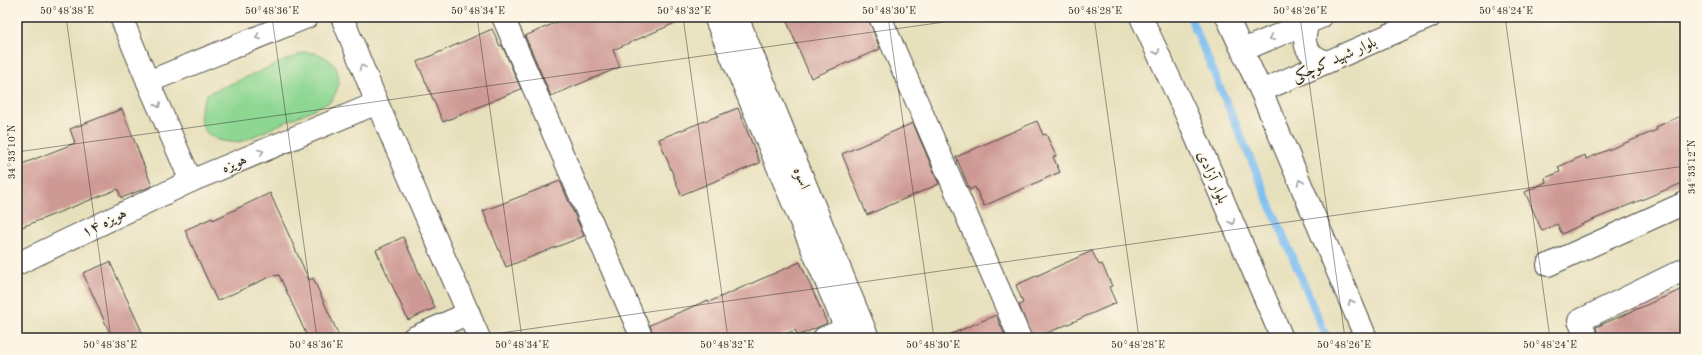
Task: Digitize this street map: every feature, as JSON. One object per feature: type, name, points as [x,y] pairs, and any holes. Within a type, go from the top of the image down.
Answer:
[{"type":"street","points":[[121,17],[191,181]]},
{"type":"street","points":[[148,82],[307,17]]},
{"type":"street","points":[[342,17],[377,103],[479,338]]},
{"type":"street","points":[[503,17],[642,338]]},
{"type":"street","points":[[715,17],[846,329],[824,338]]},
{"type":"street","name":"اسوه","points":[[737,17],[868,338]]},
{"type":"street","points":[[880,17],[1020,338]]},
{"type":"street","name":"بلوار آزادی","points":[[1141,17],[1187,116],[1282,338]]},
{"type":"street","points":[[1227,17],[1261,91],[1366,338]]},
{"type":"street","name":"بلوار شهید کوچکی","points":[[1261,91],[1430,17]]},
{"type":"street","points":[[1243,50],[1314,20]]},
{"type":"street","points":[[1314,20],[1304,35],[1306,47],[1315,57],[1327,62]]},
{"type":"street","name":"هویزه","points":[[191,181],[377,103]]},
{"type":"street","name":"هویزه ۱۴","points":[[17,264],[191,181]]},
{"type":"street","points":[[1548,265],[1685,203]]},
{"type":"street","points":[[1587,338],[1579,321],[1685,269]]},
{"type":"street","points":[[413,338],[469,313]]},
{"type":"green space","points":[[305,52],[315,53],[324,57],[336,68],[338,84],[336,93],[330,102],[243,141],[221,141],[212,137],[206,131],[202,124],[200,115],[202,105],[207,94]]},
{"type":"building","points":[[569,17],[689,17],[613,50],[620,67],[551,96],[525,36]]},
{"type":"building","points":[[785,17],[868,17],[880,49],[811,78]]},
{"type":"building","points":[[492,29],[500,46],[502,45],[521,89],[443,122],[417,62]]},
{"type":"building","points":[[738,108],[760,163],[681,195],[659,139]]},
{"type":"building","points":[[122,109],[152,186],[121,198],[118,189],[17,229],[17,166],[75,143],[70,129]]},
{"type":"building","points":[[1685,114],[1685,182],[1562,234],[1557,224],[1542,231],[1525,192],[1546,182],[1545,178],[1560,172],[1558,167],[1585,155],[1586,159],[1657,130],[1656,127]]},
{"type":"building","points":[[1037,121],[1043,135],[1046,134],[1056,156],[1053,157],[1060,172],[984,206],[975,187],[970,190],[956,157]]},
{"type":"building","points":[[913,123],[939,184],[867,215],[842,154]]},
{"type":"building","points":[[560,181],[584,236],[506,267],[483,211]]},
{"type":"building","points":[[270,193],[309,280],[313,278],[340,338],[308,338],[279,275],[274,275],[217,301],[185,230],[212,218],[213,220]]},
{"type":"building","points":[[403,237],[435,308],[408,320],[376,250]]},
{"type":"building","points":[[1092,251],[1099,265],[1102,264],[1112,286],[1109,287],[1116,303],[1036,338],[1032,338],[1019,305],[1023,303],[1016,285]]},
{"type":"building","points":[[110,262],[142,332],[129,338],[112,338],[83,273]]},
{"type":"building","points":[[800,262],[827,323],[798,336],[795,330],[777,338],[654,338],[650,325],[708,300],[709,302]]},
{"type":"building","points":[[1685,288],[1685,338],[1599,338],[1596,327]]},
{"type":"building","points":[[996,315],[1006,338],[942,338]]},
{"type":"waterway","points":[[1190,17],[1327,338]]}]
